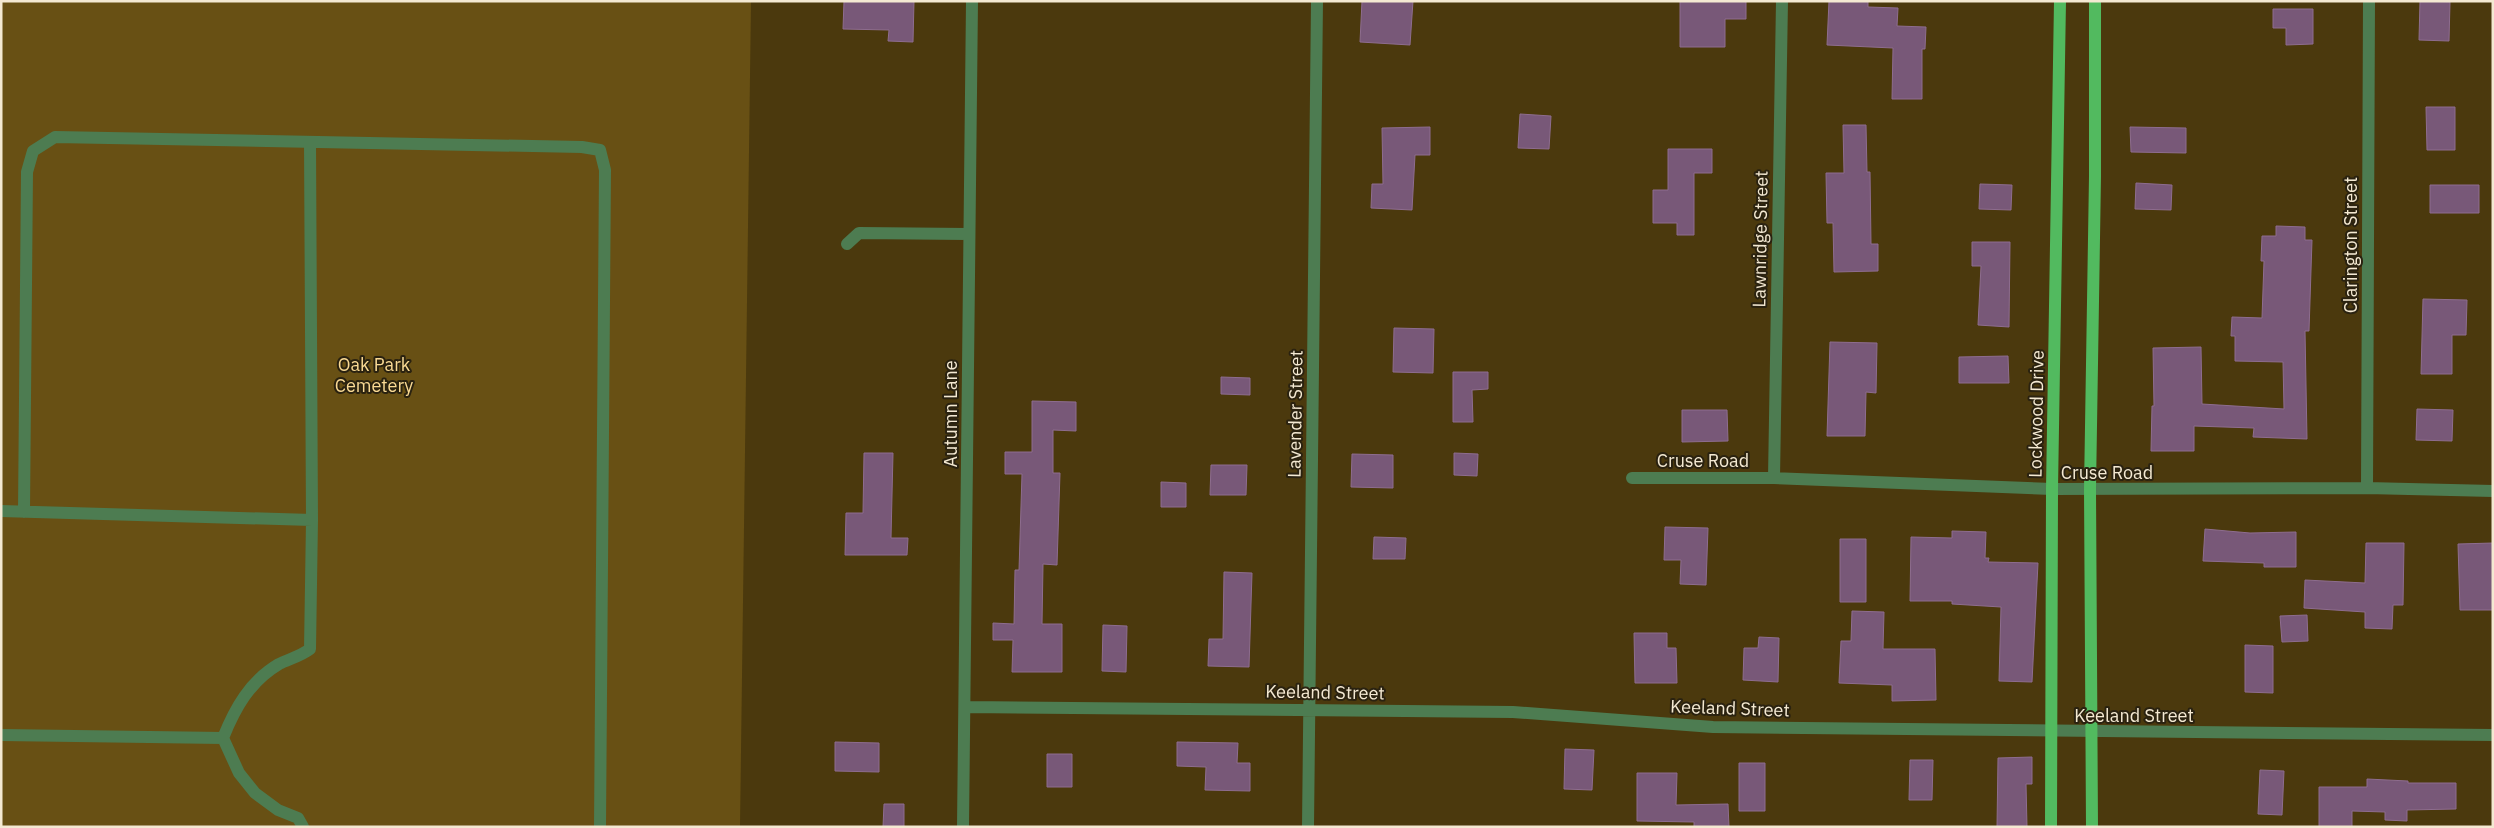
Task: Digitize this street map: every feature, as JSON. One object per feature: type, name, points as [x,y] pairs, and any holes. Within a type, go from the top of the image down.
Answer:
[{"type":"main road","name":"Lockwood Drive","points":[[2051,827],[2052,489],[2060,1]]},
{"type":"main road","points":[[2092,827],[2090,489],[2095,176],[2095,1]]},
{"type":"street","name":"Autumn Lane","points":[[963,827],[966,707],[968,234],[972,1]]},
{"type":"street","name":"Lavender Street","points":[[1308,827],[1317,1]]},
{"type":"street","name":"Lawnridge Street","points":[[1774,478],[1782,1]]},
{"type":"street","name":"Clarington Street","points":[[2367,488],[2369,1]]},
{"type":"street","points":[[24,512],[26,172],[33,151],[55,137],[582,147],[600,150],[605,170],[600,827]]},
{"type":"street","points":[[303,827],[298,818],[278,810],[256,793],[239,773],[223,738],[234,709],[255,682],[278,665],[310,649],[312,520],[310,142]]},
{"type":"street","points":[[847,244],[859,234],[968,234]]},
{"type":"street","name":"Cruse Road","points":[[1632,478],[1774,478],[2052,489],[2367,488],[2493,491]]},
{"type":"street","points":[[1,511],[312,520]]},
{"type":"street","name":"Keeland Street","points":[[966,707],[1513,712],[1713,726],[2092,732],[2493,734]]},
{"type":"street","points":[[1,735],[223,738]]},
{"type":"green space","name":"Oak Park Cemetery","points":[[1,1],[751,1],[740,827],[1,827]]},
{"type":"building","points":[[844,1],[914,1],[913,42],[888,41],[889,30],[843,29]]},
{"type":"building","points":[[1362,1],[1413,1],[1410,45],[1360,42]]},
{"type":"building","points":[[1680,1],[1746,1],[1746,19],[1725,19],[1725,47],[1680,47]]},
{"type":"building","points":[[1829,1],[1868,1],[1868,7],[1898,8],[1897,26],[1926,27],[1925,49],[1922,49],[1922,99],[1892,99],[1893,48],[1827,45]]},
{"type":"building","points":[[2420,1],[2450,2],[2449,41],[2419,40]]},
{"type":"building","points":[[2273,9],[2313,9],[2313,44],[2286,45],[2286,28],[2273,28]]},
{"type":"building","points":[[2426,107],[2455,107],[2455,150],[2427,150]]},
{"type":"building","points":[[1520,114],[1551,116],[1549,149],[1518,148]]},
{"type":"building","points":[[1843,125],[1866,125],[1867,172],[1870,172],[1871,244],[1878,244],[1878,271],[1834,272],[1833,223],[1827,223],[1826,173],[1844,173]]},
{"type":"building","points":[[1430,127],[1430,155],[1415,155],[1412,210],[1371,208],[1372,184],[1383,184],[1382,128]]},
{"type":"building","points":[[2130,127],[2186,128],[2186,153],[2131,152]]},
{"type":"building","points":[[1668,149],[1712,149],[1712,173],[1694,173],[1694,235],[1677,235],[1677,223],[1653,223],[1653,190],[1668,190]]},
{"type":"building","points":[[2136,183],[2172,185],[2171,210],[2135,209]]},
{"type":"building","points":[[1980,184],[2012,185],[2011,210],[1979,209]]},
{"type":"building","points":[[2430,185],[2479,185],[2479,213],[2430,213]]},
{"type":"building","points":[[2276,226],[2305,227],[2305,240],[2312,240],[2309,331],[2305,331],[2307,439],[2253,437],[2254,428],[2194,426],[2194,451],[2151,451],[2152,406],[2154,406],[2153,348],[2201,347],[2202,404],[2284,409],[2283,362],[2235,361],[2235,336],[2231,336],[2232,317],[2262,318],[2264,261],[2261,261],[2262,236],[2276,236]]},
{"type":"building","points":[[1972,242],[2010,242],[2009,327],[1978,325],[1981,266],[1972,266]]},
{"type":"building","points":[[2423,299],[2467,300],[2466,335],[2452,335],[2452,374],[2421,374]]},
{"type":"building","points":[[1394,328],[1434,329],[1433,373],[1393,372]]},
{"type":"building","points":[[1830,342],[1877,343],[1876,393],[1866,392],[1865,436],[1827,436]]},
{"type":"building","points":[[2008,356],[2009,383],[1959,383],[1959,357]]},
{"type":"building","points":[[1453,372],[1488,372],[1488,389],[1472,390],[1473,422],[1453,422]]},
{"type":"building","points":[[1221,377],[1250,378],[1250,395],[1221,394]]},
{"type":"building","points":[[1032,401],[1076,402],[1076,431],[1053,430],[1053,473],[1060,473],[1057,565],[1043,564],[1042,624],[1062,624],[1062,672],[1012,672],[1013,640],[993,640],[993,623],[1014,624],[1015,570],[1019,570],[1022,474],[1005,474],[1005,452],[1032,452]]},
{"type":"building","points":[[2417,409],[2453,410],[2452,441],[2416,440]]},
{"type":"building","points":[[1682,410],[1727,410],[1728,441],[1682,442]]},
{"type":"building","points":[[864,453],[893,453],[891,538],[908,538],[907,555],[845,555],[846,513],[863,513]]},
{"type":"building","points":[[1454,453],[1478,454],[1477,476],[1454,475]]},
{"type":"building","points":[[1352,454],[1393,455],[1393,488],[1351,487]]},
{"type":"building","points":[[1211,465],[1247,465],[1246,495],[1210,495]]},
{"type":"building","points":[[1161,482],[1186,483],[1186,507],[1161,507]]},
{"type":"building","points":[[1665,527],[1708,528],[1706,585],[1680,584],[1681,560],[1664,560]]},
{"type":"building","points":[[2205,529],[2250,533],[2296,532],[2296,567],[2264,567],[2264,563],[2203,561]]},
{"type":"building","points":[[1952,531],[1986,532],[1985,558],[1989,558],[1988,562],[2038,563],[2032,682],[1999,681],[2001,607],[1952,604],[1952,601],[1910,601],[1911,537],[1952,538]]},
{"type":"building","points":[[1374,537],[1406,538],[1405,559],[1373,559]]},
{"type":"building","points":[[1840,539],[1866,539],[1866,602],[1840,602]]},
{"type":"building","points":[[2366,543],[2404,543],[2403,605],[2393,605],[2392,629],[2365,628],[2365,612],[2304,608],[2305,580],[2365,583]]},
{"type":"building","points":[[2493,543],[2493,610],[2460,610],[2458,544]]},
{"type":"building","points":[[1224,572],[1252,573],[1249,667],[1208,666],[1209,639],[1223,639]]},
{"type":"building","points":[[1852,611],[1884,612],[1883,649],[1935,649],[1936,700],[1892,701],[1892,685],[1839,683],[1841,641],[1851,641]]},
{"type":"building","points":[[2307,615],[2308,641],[2282,642],[2280,616]]},
{"type":"building","points":[[1103,625],[1127,626],[1126,672],[1102,671]]},
{"type":"building","points":[[1634,633],[1667,633],[1667,648],[1676,648],[1677,683],[1635,683]]},
{"type":"building","points":[[1759,637],[1779,638],[1778,682],[1743,680],[1744,648],[1758,648]]},
{"type":"building","points":[[2245,645],[2273,646],[2273,693],[2245,692]]},
{"type":"building","points":[[835,742],[879,743],[879,772],[835,771]]},
{"type":"building","points":[[1177,742],[1238,743],[1237,763],[1250,763],[1250,791],[1205,790],[1206,767],[1177,766]]},
{"type":"building","points":[[1565,749],[1594,750],[1592,790],[1564,789]]},
{"type":"building","points":[[1047,754],[1072,754],[1072,787],[1047,787]]},
{"type":"building","points":[[2032,757],[2032,784],[2026,784],[2027,827],[1997,827],[1998,758]]},
{"type":"building","points":[[1910,760],[1933,760],[1932,800],[1909,800]]},
{"type":"building","points":[[1739,763],[1765,763],[1765,811],[1739,811]]},
{"type":"building","points":[[2260,770],[2284,771],[2282,815],[2258,814]]},
{"type":"building","points":[[1637,773],[1677,773],[1676,805],[1728,804],[1729,827],[1694,827],[1694,822],[1637,821]]},
{"type":"building","points":[[2367,779],[2408,781],[2408,783],[2456,783],[2456,809],[2407,810],[2407,821],[2385,820],[2385,812],[2352,811],[2352,827],[2319,827],[2319,787],[2367,787]]},
{"type":"building","points":[[884,804],[904,804],[904,827],[883,827]]}]
